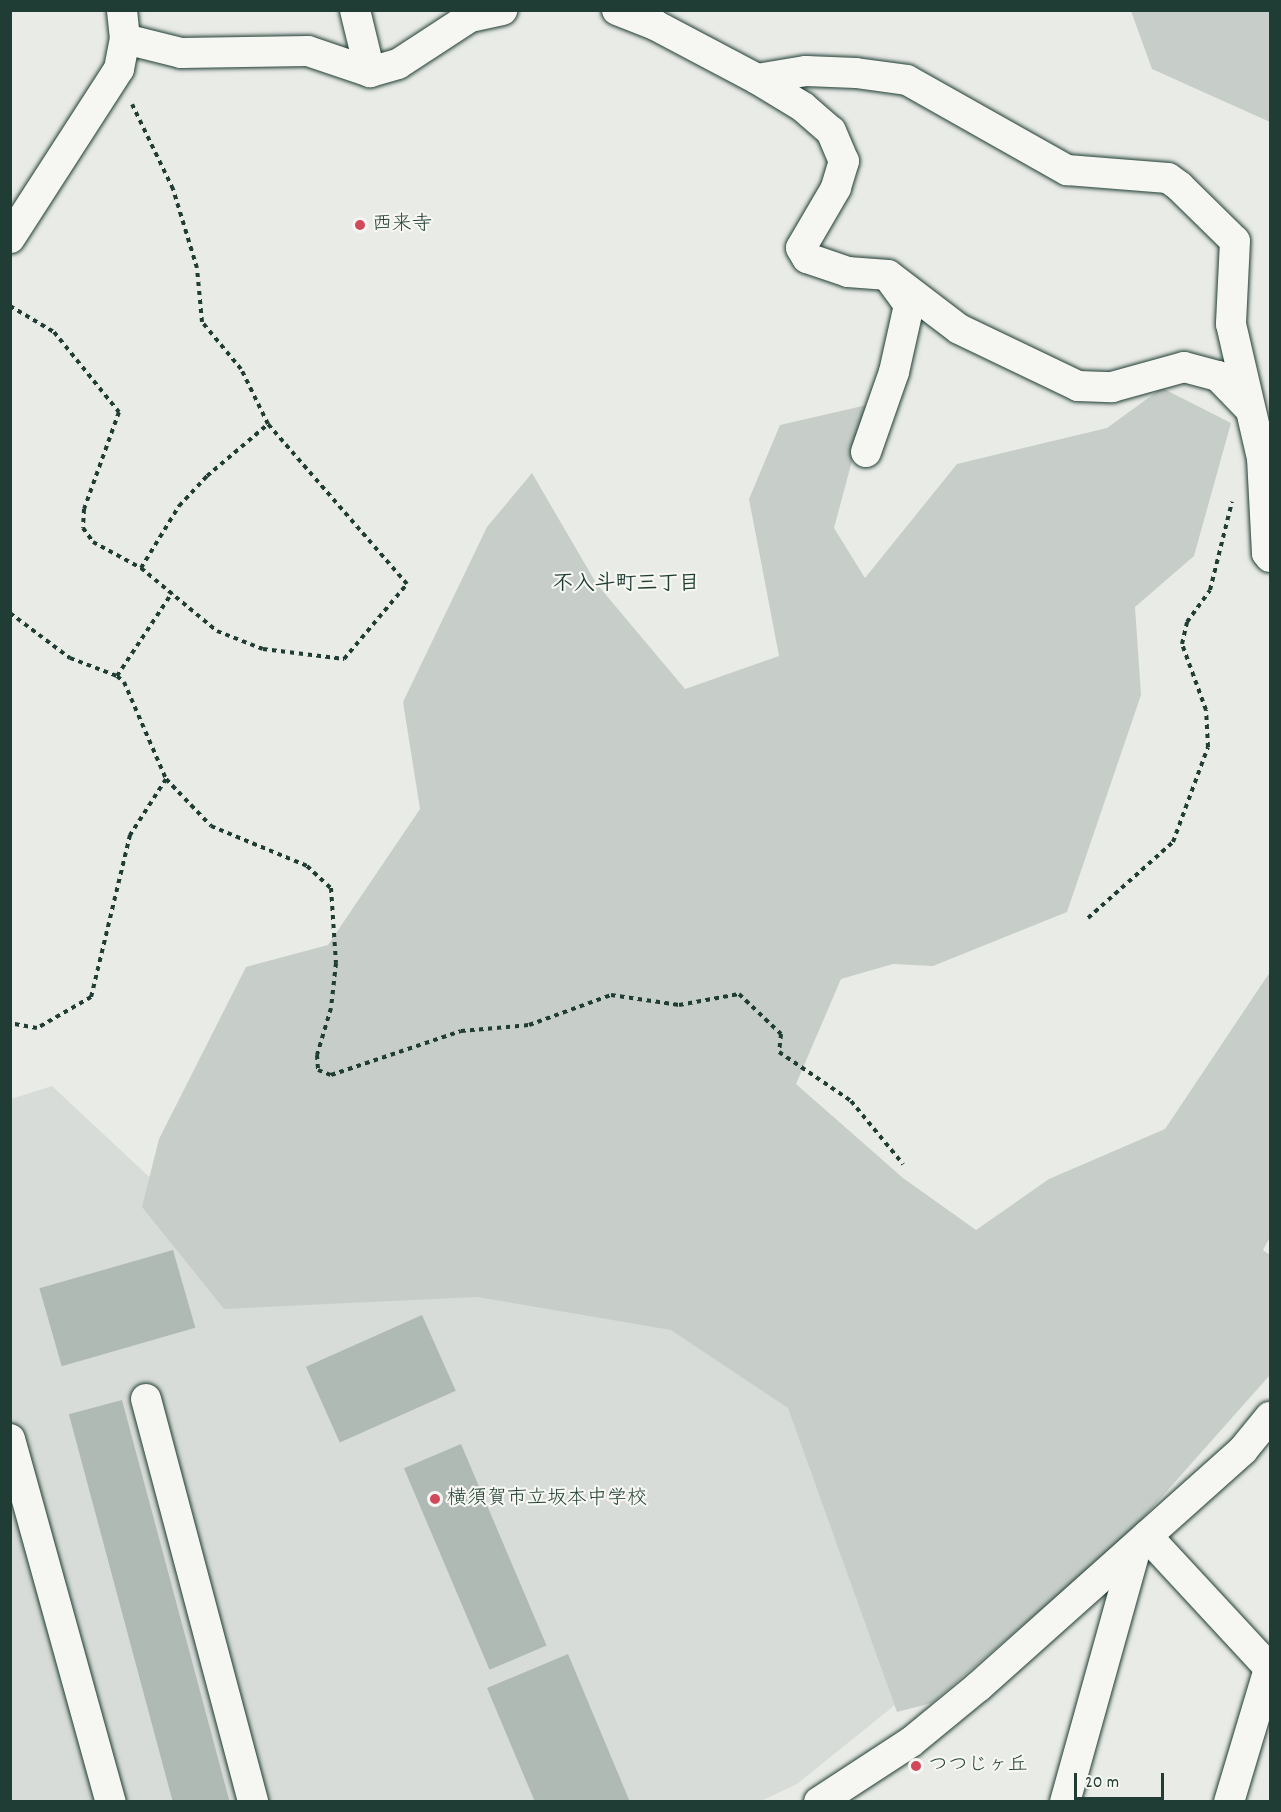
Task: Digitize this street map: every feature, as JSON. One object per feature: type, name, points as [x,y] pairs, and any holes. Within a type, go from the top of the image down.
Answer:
[{"type":"street","points":[[355,10],[370,72]]},
{"type":"street","points":[[10,238],[119,69],[124,25],[181,53],[308,51],[370,72],[398,64],[470,17],[502,10]]},
{"type":"street","points":[[617,10],[655,25],[758,79],[803,108],[831,131],[844,161],[836,188],[801,248],[807,258],[848,272],[888,275],[959,329],[1078,386],[1112,387],[1184,367],[1218,376],[1257,396]]},
{"type":"street","points":[[758,79],[806,71],[855,73],[907,80],[1067,170],[1168,178],[1235,241],[1231,324],[1257,396],[1267,553],[1270,556]]},
{"type":"street","points":[[866,452],[894,372],[909,305],[888,275]]},
{"type":"street","points":[[146,1399],[253,1802]]},
{"type":"street","points":[[819,1802],[911,1742],[1142,1542],[1243,1450],[1270,1417]]},
{"type":"street","points":[[10,1439],[111,1802]]},
{"type":"street","points":[[1142,1542],[1270,1667],[1229,1802]]},
{"type":"street","points":[[1065,1802],[1142,1542]]},
{"type":"path","points":[[10,306],[54,332],[119,412],[84,509],[83,528],[93,542],[141,568],[218,631],[263,649],[344,659],[407,584],[268,424],[241,369],[202,322],[197,268],[173,189],[129,99],[108,86]]},
{"type":"path","points":[[141,568],[179,507],[207,476],[268,424]]},
{"type":"path","points":[[1088,918],[1173,842],[1208,747],[1206,710],[1182,644],[1187,622],[1210,590],[1234,494]]},
{"type":"path","points":[[117,676],[172,593]]},
{"type":"path","points":[[10,613],[70,658],[117,676],[124,682],[165,779],[211,826],[307,866],[331,888],[336,963],[331,1008],[317,1055],[318,1070],[331,1075],[461,1031],[529,1025],[611,995],[679,1005],[739,994],[781,1034],[779,1052],[851,1101],[903,1164]]},
{"type":"path","points":[[10,1023],[37,1029],[91,997],[130,835],[165,779]]},
{"type":"shaded area","points":[[1131,11],[1270,11],[1270,122],[1152,69]]},
{"type":"shaded area","points":[[1162,388],[1231,423],[1194,556],[1135,607],[1141,695],[1067,912],[933,966],[893,964],[841,979],[796,1084],[903,1178],[976,1230],[1049,1179],[1165,1129],[1270,972],[1270,1237],[1263,1250],[1270,1255],[1270,1375],[1127,1536],[932,1703],[897,1712],[788,1408],[671,1330],[477,1297],[224,1309],[142,1207],[159,1139],[246,967],[328,945],[420,809],[403,702],[487,527],[532,473],[596,583],[685,689],[779,656],[749,499],[780,425],[867,405],[834,528],[865,578],[957,464],[1107,428]]},
{"type":"shaded area","name":"横須賀市立坂本中学校","points":[[52,1086],[189,1214],[805,1310],[916,1688],[797,1784],[759,1802],[11,1802],[11,1099]]},
{"type":"building","points":[[173,1250],[195,1328],[62,1366],[39,1288]]},
{"type":"building","points":[[422,1315],[456,1391],[340,1442],[306,1367]]},
{"type":"building","points":[[122,1400],[230,1802],[173,1802],[69,1414]]},
{"type":"building","points":[[461,1444],[547,1646],[489,1670],[404,1468]]},
{"type":"building","points":[[568,1654],[630,1802],[535,1802],[487,1688]]},
{"type":"place","name":"西来寺","points":[[360,225]]},
{"type":"place","name":"横須賀市立坂本中学校","points":[[435,1499]]},
{"type":"place","name":"つつじヶ丘","points":[[916,1766]]},
{"type":"district","name":"不入斗町三丁目","points":[[626,585]]}]
